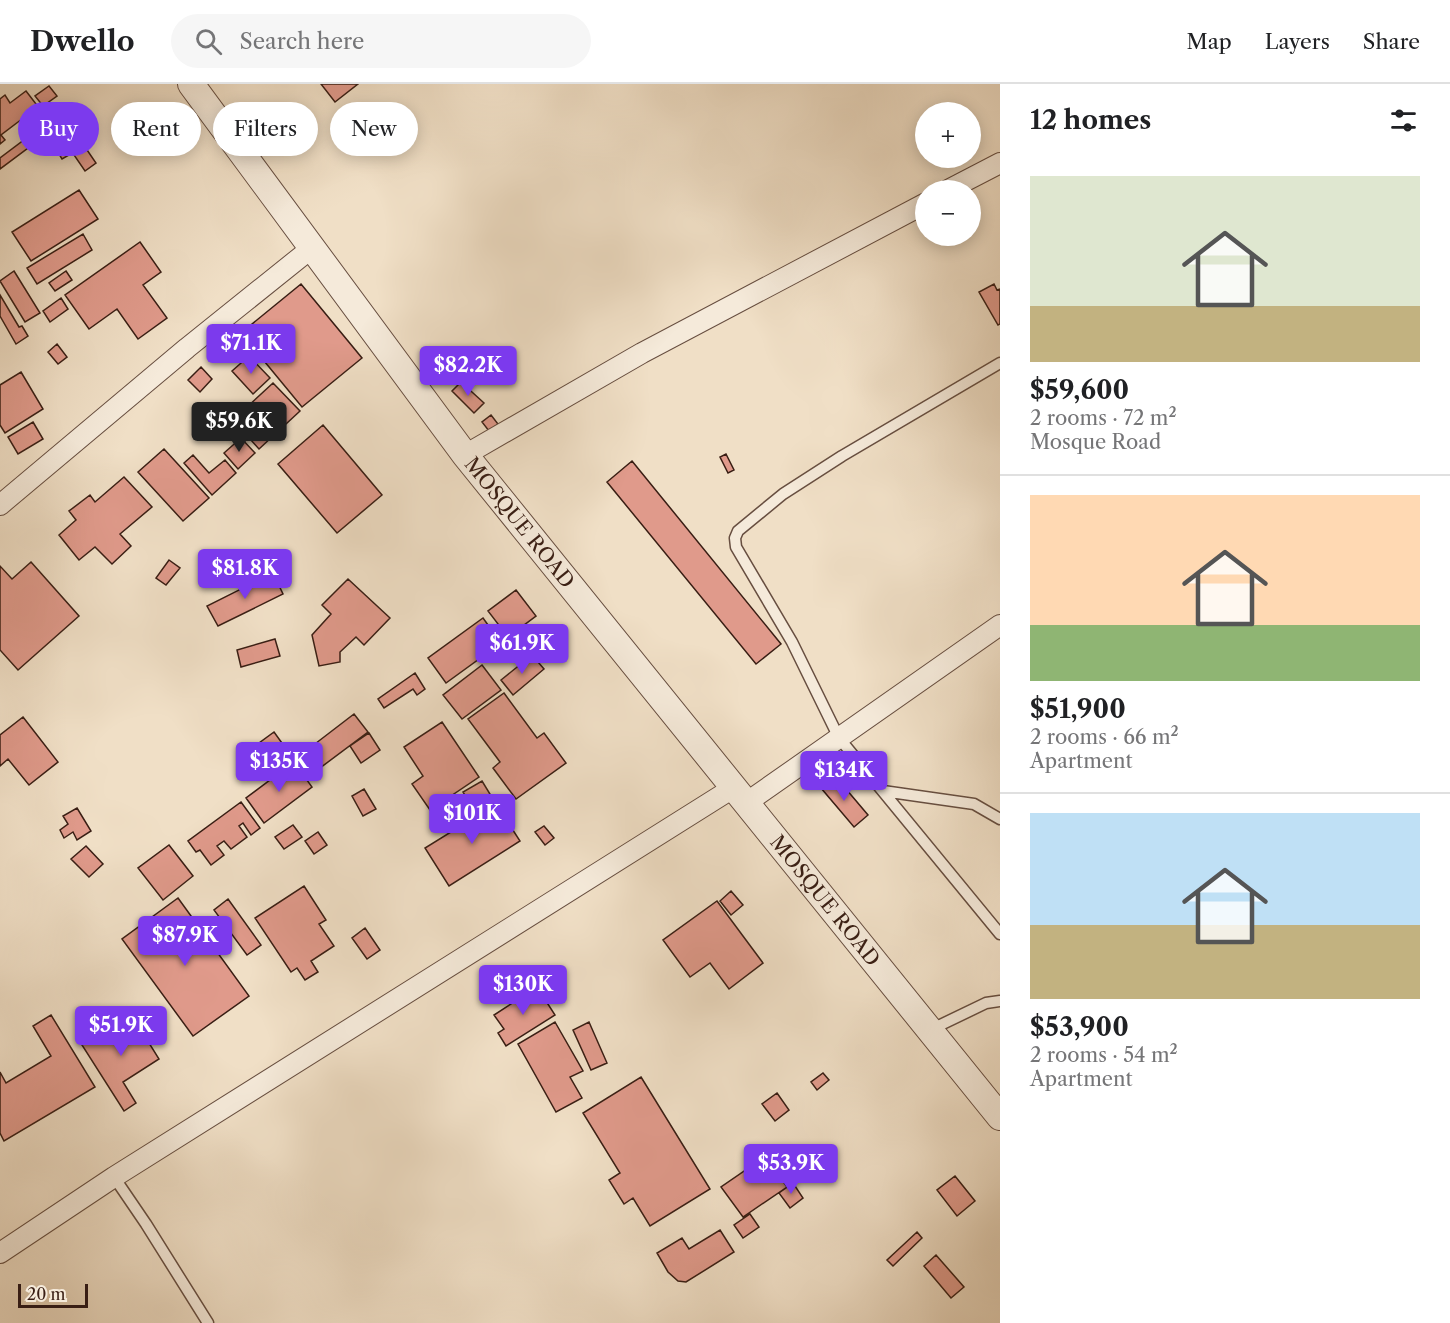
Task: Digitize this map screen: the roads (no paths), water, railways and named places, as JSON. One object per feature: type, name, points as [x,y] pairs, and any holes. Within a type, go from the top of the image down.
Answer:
[{"type":"street","name":"MOSQUE ROAD","points":[[191,84],[465,455],[930,1030],[993,1103]]},
{"type":"street","points":[[967,180],[1000,163]]},
{"type":"street","points":[[465,455],[642,353],[915,209]]},
{"type":"street","points":[[0,505],[187,348],[313,247]]},
{"type":"street","points":[[0,1254],[114,1177],[839,738],[1000,625]]},
{"type":"lane","points":[[1000,363],[783,494],[738,531],[735,538],[736,547],[792,642],[839,738],[1000,934]]},
{"type":"lane","points":[[883,791],[974,804],[1000,819]]},
{"type":"lane","points":[[930,1030],[986,1003],[1000,1001]]},
{"type":"lane","points":[[114,1177],[208,1323]]}]
